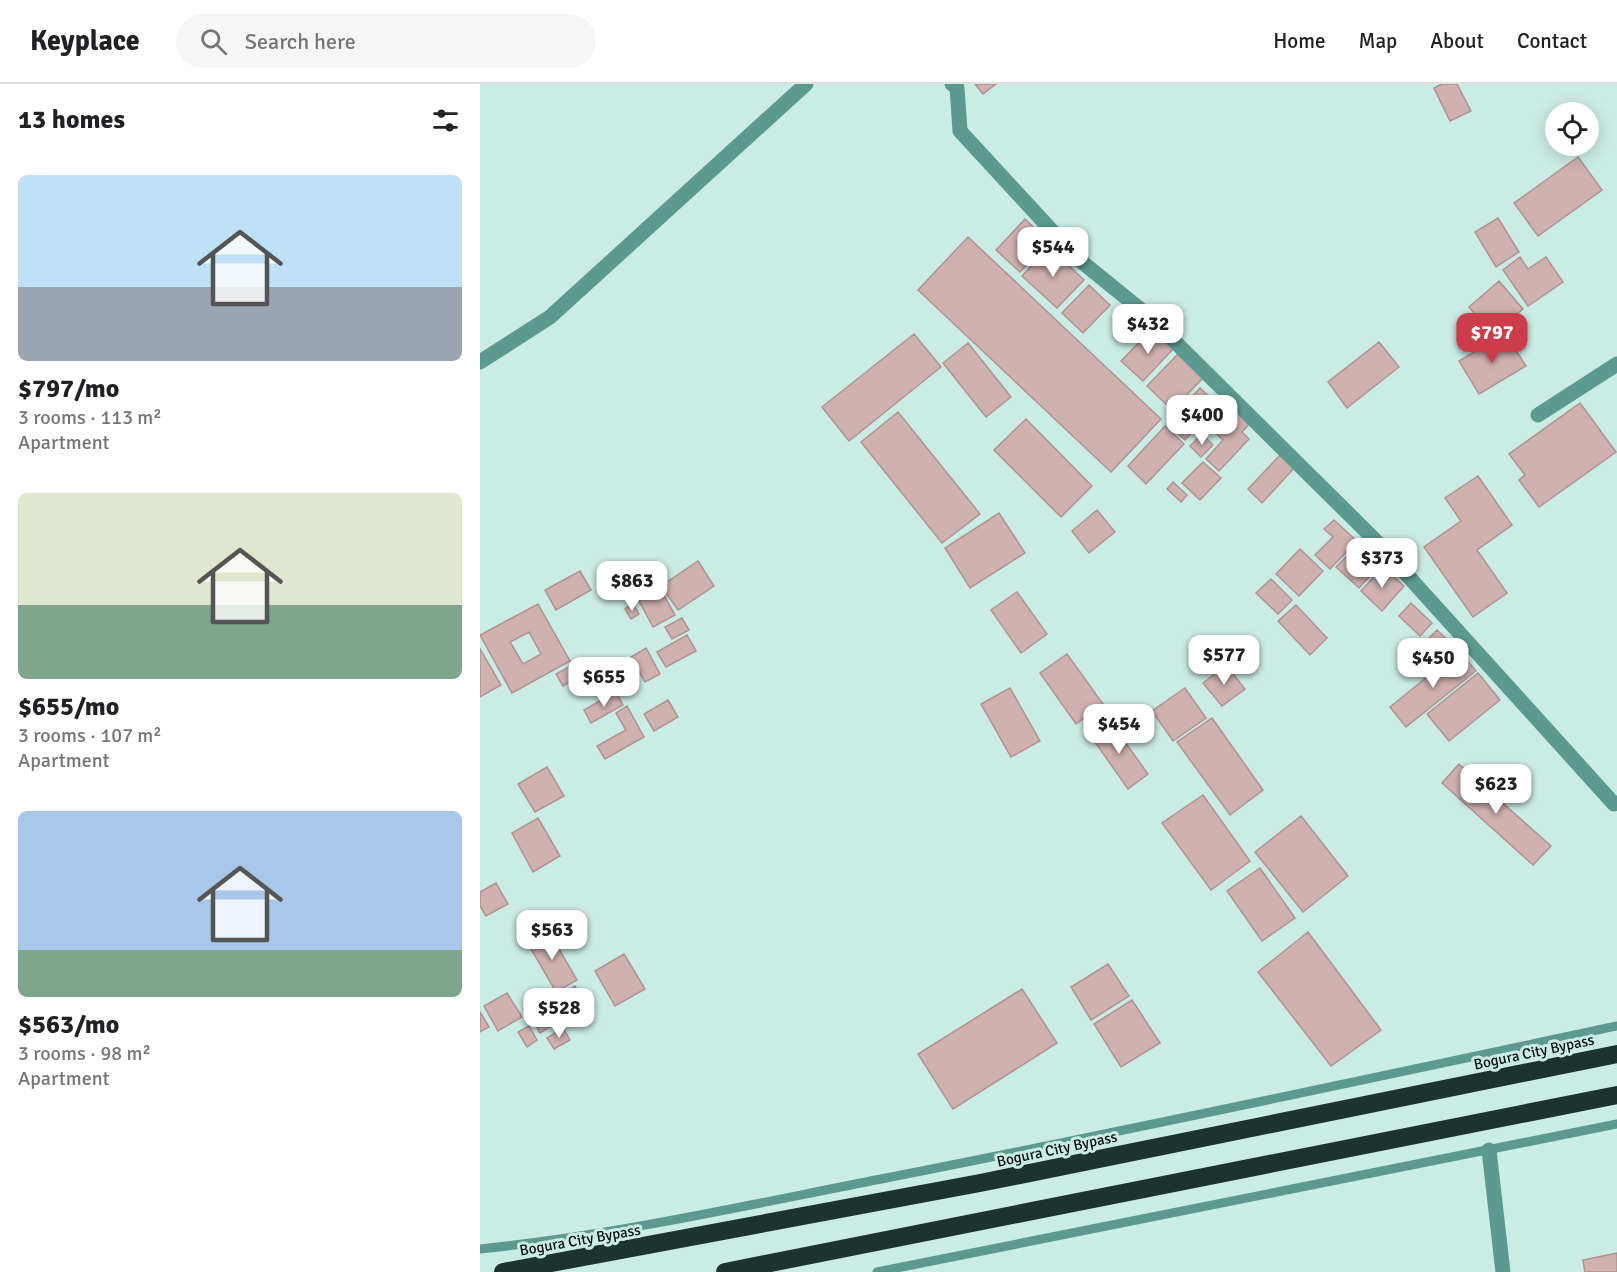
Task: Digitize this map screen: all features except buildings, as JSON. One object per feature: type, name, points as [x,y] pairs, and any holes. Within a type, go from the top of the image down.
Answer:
[{"type":"highway","name":"Bogura City Bypass","points":[[503,1272],[980,1184],[1617,1054]]},
{"type":"highway","points":[[725,1272],[1617,1095]]},
{"type":"street","points":[[480,362],[550,316],[806,84]]},
{"type":"street","points":[[952,84],[957,88],[960,131],[1077,258],[1151,318],[1378,544],[1614,804],[1617,803]]},
{"type":"street","points":[[1538,416],[1617,364]]},
{"type":"street","points":[[1489,1150],[1503,1272]]},
{"type":"lane","points":[[480,1249],[581,1236],[987,1158],[1617,1026]]},
{"type":"lane","points":[[876,1272],[1617,1124]]}]
